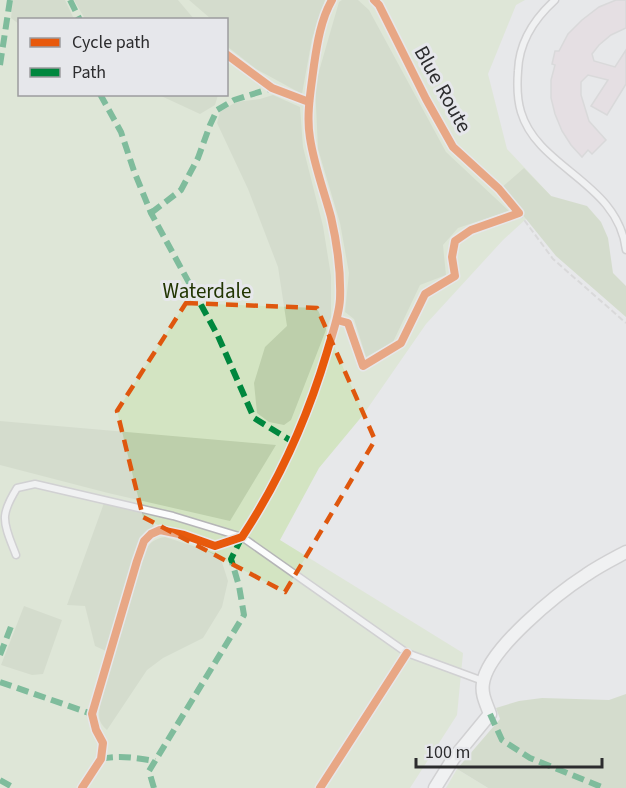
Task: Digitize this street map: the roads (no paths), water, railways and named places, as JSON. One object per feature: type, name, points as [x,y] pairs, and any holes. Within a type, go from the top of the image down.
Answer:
[{"type":"street","points":[[435,788],[453,759],[490,714],[483,696],[483,681],[493,658],[531,619],[560,594],[586,575],[626,552]]},
{"type":"lane","points":[[555,0],[536,20],[520,51],[517,83],[520,112],[537,141],[611,211],[619,222],[626,250]]},
{"type":"lane","points":[[16,555],[5,516],[17,488],[34,484],[68,490],[173,516],[242,537],[407,653],[483,681]]},
{"type":"park label","name":"Waterdale","points":[[207,291]]}]
